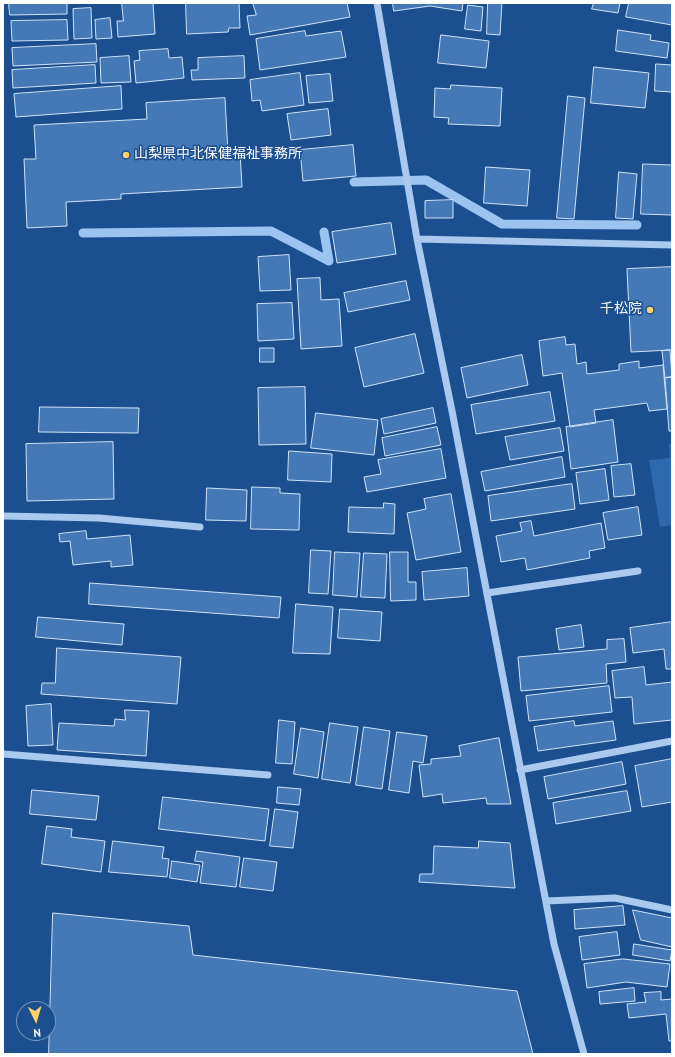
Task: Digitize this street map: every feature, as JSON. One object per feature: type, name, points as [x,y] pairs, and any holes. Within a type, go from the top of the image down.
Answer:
[{"type":"street","points":[[377,3],[417,239],[452,411],[554,944],[584,1054]]},
{"type":"street","points":[[417,239],[672,245]]},
{"type":"street","points":[[3,516],[99,518],[200,528]]},
{"type":"street","points":[[487,593],[638,571]]},
{"type":"street","points":[[520,770],[672,741]]},
{"type":"street","points":[[3,754],[268,775]]},
{"type":"street","points":[[546,901],[615,898],[672,910]]},
{"type":"shaded area","points":[[669,444],[672,444],[672,525],[660,527],[649,460],[670,458]]},
{"type":"building","points":[[9,3],[67,3],[67,14],[10,15]]},
{"type":"building","points":[[122,3],[153,3],[155,34],[118,37],[117,21],[123,21]]},
{"type":"building","points":[[186,3],[239,3],[240,28],[229,28],[228,32],[187,34]]},
{"type":"building","points":[[253,3],[347,3],[350,17],[250,35],[247,16],[256,15]]},
{"type":"building","points":[[393,3],[463,3],[462,11],[430,6],[394,11]]},
{"type":"building","points":[[488,3],[502,3],[500,35],[487,34]]},
{"type":"building","points":[[594,3],[620,3],[618,13],[592,9]]},
{"type":"building","points":[[629,3],[672,3],[672,25],[626,17]]},
{"type":"building","points":[[468,5],[483,7],[481,31],[465,29]]},
{"type":"building","points":[[91,8],[92,38],[74,39],[73,9]]},
{"type":"building","points":[[110,18],[112,38],[96,39],[95,20]]},
{"type":"building","points":[[67,20],[68,40],[12,41],[11,21]]},
{"type":"building","points":[[618,30],[651,35],[650,40],[669,43],[667,58],[616,51]]},
{"type":"building","points":[[305,31],[306,36],[341,31],[346,57],[260,70],[256,39]]},
{"type":"building","points":[[441,35],[489,41],[486,68],[438,63]]},
{"type":"building","points":[[96,44],[97,62],[13,66],[12,48]]},
{"type":"building","points":[[168,49],[169,58],[182,57],[184,78],[136,83],[134,61],[140,60],[139,51]]},
{"type":"building","points":[[129,56],[131,82],[101,83],[100,58]]},
{"type":"building","points":[[244,56],[245,78],[192,80],[191,70],[198,70],[198,58]]},
{"type":"building","points":[[656,64],[672,65],[672,92],[655,91]]},
{"type":"building","points":[[95,65],[96,83],[13,88],[12,70]]},
{"type":"building","points":[[594,67],[649,73],[645,108],[591,103]]},
{"type":"building","points":[[300,73],[304,105],[262,111],[260,100],[252,101],[250,80]]},
{"type":"building","points":[[330,74],[333,101],[309,103],[306,76]]},
{"type":"building","points":[[451,85],[502,88],[500,126],[448,124],[449,118],[434,117],[435,88],[450,89]]},
{"type":"building","points":[[121,86],[122,109],[16,117],[14,94]]},
{"type":"building","points":[[568,96],[585,98],[574,219],[557,218]]},
{"type":"building","points":[[225,98],[228,153],[240,153],[242,187],[121,194],[121,199],[66,202],[67,226],[27,228],[24,159],[36,159],[34,125],[147,119],[146,103]]},
{"type":"building","points":[[328,109],[331,135],[291,140],[287,114]]},
{"type":"building","points":[[353,145],[356,176],[303,181],[300,150]]},
{"type":"building","points":[[643,164],[672,165],[672,215],[641,214]]},
{"type":"building","points":[[486,167],[530,170],[527,206],[484,203]]},
{"type":"building","points":[[619,172],[637,174],[633,219],[616,218]]},
{"type":"building","points":[[453,200],[453,218],[425,218],[425,201]]},
{"type":"building","points":[[391,223],[396,254],[337,263],[332,232]]},
{"type":"building","points":[[289,255],[291,290],[260,291],[258,257]]},
{"type":"building","name":"千松院","points":[[672,267],[672,350],[631,352],[627,269]]},
{"type":"building","points":[[320,278],[321,300],[339,299],[342,346],[301,349],[297,279]]},
{"type":"building","points":[[406,281],[410,300],[348,312],[344,293]]},
{"type":"building","points":[[292,303],[294,339],[258,341],[257,304]]},
{"type":"building","points":[[415,334],[424,373],[364,387],[355,348]]},
{"type":"building","points":[[565,337],[566,345],[575,344],[577,364],[586,362],[587,374],[619,370],[619,364],[639,361],[639,368],[663,365],[667,409],[649,411],[647,403],[594,410],[596,423],[570,427],[562,373],[543,376],[539,341]]},
{"type":"building","points":[[260,348],[274,348],[274,362],[260,362]]},
{"type":"building","points":[[670,350],[672,377],[665,378],[662,351]]},
{"type":"building","points":[[522,355],[528,385],[467,398],[461,368]]},
{"type":"building","points":[[672,377],[672,431],[669,431],[665,378]]},
{"type":"building","points":[[305,387],[306,444],[259,445],[258,388]]},
{"type":"building","points":[[550,392],[555,421],[476,434],[471,405]]},
{"type":"building","points":[[40,407],[139,408],[138,433],[39,432]]},
{"type":"building","points":[[433,408],[436,423],[384,434],[381,419]]},
{"type":"building","points":[[316,413],[378,420],[374,455],[311,448]]},
{"type":"building","points":[[613,420],[618,462],[571,469],[566,427]]},
{"type":"building","points":[[437,427],[441,445],[385,456],[382,438]]},
{"type":"building","points":[[560,428],[564,451],[510,460],[505,437]]},
{"type":"building","points":[[113,442],[114,499],[27,501],[26,444]]},
{"type":"building","points":[[441,449],[446,478],[367,492],[364,477],[381,474],[378,460]]},
{"type":"building","points":[[289,451],[332,454],[331,482],[288,480]]},
{"type":"building","points":[[562,457],[565,477],[485,491],[481,472]]},
{"type":"building","points":[[631,464],[635,495],[614,497],[611,466]]},
{"type":"building","points":[[605,469],[609,500],[580,504],[576,473]]},
{"type":"building","points":[[572,484],[575,509],[491,521],[488,496]]},
{"type":"building","points":[[252,487],[280,488],[280,493],[300,494],[299,530],[251,529]]},
{"type":"building","points":[[207,488],[247,490],[246,521],[206,520]]},
{"type":"building","points":[[451,494],[461,552],[416,560],[407,513],[426,509],[424,499]]},
{"type":"building","points":[[384,503],[395,504],[394,534],[348,532],[349,507],[383,508]]},
{"type":"building","points":[[638,507],[642,535],[608,540],[603,513]]},
{"type":"building","points":[[531,521],[534,536],[601,523],[605,548],[589,551],[590,558],[527,570],[525,558],[501,562],[496,536],[522,531],[520,523]]},
{"type":"building","points":[[86,531],[87,539],[130,535],[133,565],[111,567],[111,561],[73,565],[70,541],[60,542],[59,534]]},
{"type":"building","points":[[311,550],[331,551],[328,594],[309,593]]},
{"type":"building","points":[[335,552],[360,553],[357,597],[333,595]]},
{"type":"building","points":[[390,552],[408,552],[408,582],[416,582],[416,600],[391,601]]},
{"type":"building","points":[[364,553],[387,554],[385,598],[361,597]]},
{"type":"building","points":[[467,568],[469,596],[424,600],[422,572]]},
{"type":"building","points":[[90,583],[281,597],[279,618],[89,604]]},
{"type":"building","points":[[296,604],[333,607],[330,654],[293,653]]},
{"type":"building","points":[[340,609],[382,612],[380,641],[338,638]]},
{"type":"building","points":[[38,617],[124,624],[122,645],[36,637]]},
{"type":"building","points":[[672,622],[672,669],[666,669],[664,649],[633,653],[630,628]]},
{"type":"building","points":[[581,625],[584,647],[559,650],[556,629]]},
{"type":"building","points":[[624,639],[626,662],[606,664],[607,683],[521,691],[518,657],[607,649],[607,640]]},
{"type":"building","points":[[57,648],[181,657],[177,704],[41,694],[42,683],[55,683]]},
{"type":"building","points":[[644,667],[646,685],[672,682],[672,720],[634,724],[632,697],[615,698],[612,671]]},
{"type":"building","points":[[609,686],[612,712],[529,721],[526,696]]},
{"type":"building","points":[[51,704],[53,745],[28,746],[26,706]]},
{"type":"building","points":[[125,710],[149,711],[146,756],[57,750],[59,723],[114,726],[115,719],[125,720]]},
{"type":"building","points":[[279,720],[295,722],[292,764],[276,763]]},
{"type":"building","points":[[574,721],[575,726],[613,721],[616,740],[538,751],[534,727]]},
{"type":"building","points":[[330,723],[358,727],[350,783],[322,779]]},
{"type":"building","points":[[364,727],[390,731],[382,789],[356,785]]},
{"type":"building","points":[[301,728],[324,732],[318,778],[294,774]]},
{"type":"building","points":[[397,732],[427,736],[423,763],[413,761],[409,793],[389,790]]},
{"type":"building","points":[[499,738],[511,804],[487,804],[486,798],[443,803],[442,794],[423,797],[419,765],[431,764],[431,759],[461,756],[459,746]]},
{"type":"building","points":[[672,759],[672,802],[642,807],[635,766]]},
{"type":"building","points":[[622,762],[626,784],[548,799],[544,777]]},
{"type":"building","points":[[278,787],[301,789],[299,805],[277,803]]},
{"type":"building","points":[[32,790],[99,796],[96,820],[30,814]]},
{"type":"building","points":[[627,791],[631,811],[556,824],[553,803]]},
{"type":"building","points":[[163,797],[269,809],[265,841],[159,829]]},
{"type":"building","points":[[275,809],[298,812],[293,848],[270,846]]},
{"type":"building","points":[[47,826],[72,829],[71,837],[105,841],[101,872],[42,864]]},
{"type":"building","points":[[113,841],[164,847],[162,858],[169,859],[167,877],[109,872]]},
{"type":"building","points":[[479,841],[510,843],[515,888],[419,882],[420,874],[433,874],[434,846],[478,848]]},
{"type":"building","points":[[197,851],[240,857],[236,887],[200,883],[203,862],[195,861]]},
{"type":"building","points":[[244,858],[277,862],[273,891],[240,887]]},
{"type":"building","points":[[172,861],[200,865],[197,882],[170,878]]},
{"type":"building","points":[[623,906],[625,925],[575,929],[574,910]]},
{"type":"building","points":[[633,910],[672,918],[672,947],[641,940]]},
{"type":"building","points":[[53,913],[189,926],[193,955],[517,991],[533,1054],[49,1054],[49,1041],[56,1041],[56,1001],[51,1001]]},
{"type":"building","points":[[617,932],[620,955],[582,960],[579,937]]},
{"type":"building","points":[[634,944],[672,950],[670,961],[633,955]]},
{"type":"building","points":[[623,959],[670,964],[667,987],[626,982],[587,988],[584,964]]},
{"type":"building","points":[[634,988],[635,1001],[600,1004],[599,992]]},
{"type":"building","points":[[661,992],[661,1000],[672,999],[672,1041],[669,1041],[666,1014],[629,1018],[627,1004],[646,1002],[644,993]]},
{"type":"waterway","points":[[354,182],[426,180],[502,224],[637,225]]},
{"type":"waterway","points":[[83,233],[271,231],[329,261],[324,232]]},
{"type":"place","name":"山梨県中北保健福祉事務所","points":[[126,155]]},
{"type":"place","name":"千松院","points":[[650,310]]}]
